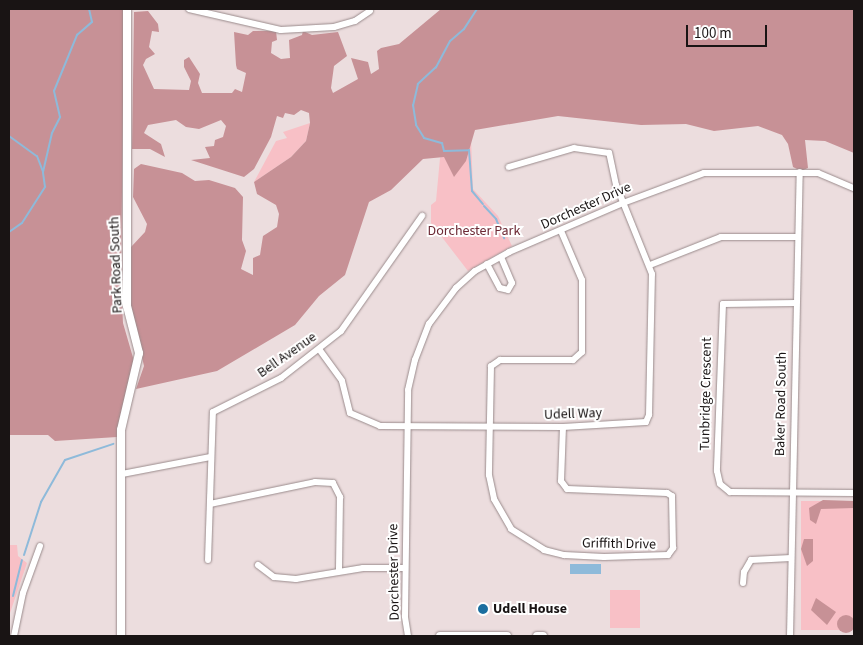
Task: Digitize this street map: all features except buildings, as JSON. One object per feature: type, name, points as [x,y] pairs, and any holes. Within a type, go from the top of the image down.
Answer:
[{"type":"main road","name":"Park Road South","points":[[121,636],[124,410],[136,376],[139,353],[127,306],[128,9]]},
{"type":"main road","points":[[440,636],[507,636]]},
{"type":"main road","points":[[537,636],[543,636]]},
{"type":"street","points":[[189,9],[281,30],[334,27],[355,21],[370,12]]},
{"type":"street","name":"Udell Way","points":[[319,349],[342,381],[352,415],[380,426],[406,428],[562,427],[646,422],[649,415],[652,351],[653,288],[650,265],[614,181],[609,153],[574,148],[509,167]]},
{"type":"street","name":"Dorchester Drive","points":[[408,636],[405,616],[406,428],[411,375],[429,324],[456,288],[500,257],[623,203],[704,173],[800,172],[827,175],[854,188]]},
{"type":"street","name":"Baker Road South","points":[[790,636],[797,238],[800,172]]},
{"type":"street","name":"Bell Avenue","points":[[210,457],[213,412],[273,383],[319,349],[353,318],[378,274],[422,216]]},
{"type":"street","points":[[489,428],[490,370],[494,363],[500,360],[573,360],[582,352],[582,280],[561,231]]},
{"type":"street","points":[[650,265],[721,236],[797,238]]},
{"type":"street","points":[[488,264],[500,288],[508,290],[512,284],[500,257]]},
{"type":"street","name":"Tunbridge Crescent","points":[[792,493],[730,492],[720,484],[717,470],[720,311],[723,304],[730,302],[796,303]]},
{"type":"street","name":"Griffith Drive","points":[[489,428],[489,475],[494,499],[511,529],[529,543],[564,555],[668,555],[673,548],[672,496],[667,493],[567,489],[561,481],[562,427]]},
{"type":"street","points":[[122,474],[210,457],[208,560]]},
{"type":"street","points":[[210,504],[315,482],[333,483],[340,498],[339,571]]},
{"type":"street","points":[[792,493],[854,494]]},
{"type":"street","points":[[14,636],[12,621],[40,546]]},
{"type":"street","points":[[743,583],[744,572],[751,560],[791,558]]},
{"type":"street","points":[[258,565],[274,577],[296,579],[339,571],[405,568]]},
{"type":"green space","points":[[310,123],[306,141],[291,157],[254,182],[276,141],[287,138],[283,132]]},
{"type":"green space","name":"Dorchester Park","points":[[471,139],[473,189],[498,216],[512,246],[468,271],[431,223],[431,205],[436,201],[440,158],[448,146]]},
{"type":"green space","points":[[801,501],[854,501],[854,630],[801,630]]},
{"type":"green space","points":[[9,545],[17,545],[18,556],[27,563],[9,616]]},
{"type":"green space","points":[[610,590],[640,590],[640,628],[610,628]]},
{"type":"shaded area","points":[[9,9],[124,9],[121,283],[123,323],[134,361],[117,437],[55,441],[48,435],[9,435]]},
{"type":"shaded area","points":[[441,9],[854,9],[854,153],[825,141],[805,140],[808,168],[801,171],[793,167],[788,144],[782,135],[758,126],[714,131],[686,124],[641,125],[558,116],[475,130],[466,161],[454,177],[444,157],[423,159],[391,190],[369,202],[345,275],[319,296],[295,325],[217,371],[136,389],[144,366],[131,310],[131,247],[145,232],[147,224],[133,197],[134,169],[141,164],[182,173],[195,181],[209,180],[235,188],[243,197],[242,240],[246,251],[241,269],[253,275],[253,258],[260,255],[263,236],[277,227],[279,214],[276,205],[257,194],[254,182],[291,157],[306,141],[310,123],[309,113],[301,110],[294,115],[285,113],[283,118],[277,116],[271,137],[254,169],[244,177],[191,160],[210,158],[205,147],[214,146],[215,140],[223,137],[226,126],[221,120],[199,129],[186,127],[176,120],[148,125],[144,133],[161,144],[165,157],[150,149],[132,149],[134,12],[148,11],[158,24],[159,32],[152,31],[149,47],[155,54],[146,59],[143,65],[154,89],[189,90],[191,81],[184,67],[184,60],[189,57],[200,74],[198,83],[202,93],[232,93],[235,89],[242,92],[246,73],[237,69],[234,32],[248,35],[253,31],[276,31],[277,40],[272,42],[271,53],[281,59],[290,58],[289,40],[302,35],[303,31],[312,35],[338,32],[347,56],[334,66],[331,88],[333,93],[358,79],[351,58],[368,62],[371,74],[379,69],[377,51],[381,48],[399,44]]},
{"type":"shaded area","points":[[823,500],[854,501],[854,508],[821,509],[816,524],[810,520],[809,508]]},
{"type":"shaded area","points":[[804,539],[813,539],[813,561],[807,566],[801,549]]},
{"type":"shaded area","points":[[816,598],[836,612],[827,625],[811,610]]},
{"type":"shaded area","points":[[846,615],[852,618],[855,624],[852,630],[846,633],[840,630],[837,624],[840,618]]},
{"type":"water","points":[[570,564],[601,564],[601,574],[570,574]]},
{"type":"waterway","points":[[9,232],[22,223],[45,187],[43,172],[52,133],[60,117],[54,91],[77,35],[92,22],[89,9]]},
{"type":"waterway","points":[[477,9],[464,29],[450,41],[436,67],[418,84],[413,105],[416,125],[424,138],[442,143],[444,151],[469,150],[472,191],[483,204]]},
{"type":"waterway","points":[[9,136],[37,156],[43,172]]},
{"type":"waterway","points":[[484,206],[496,219],[504,238]]},
{"type":"waterway","points":[[24,555],[41,502],[65,460],[113,444]]},
{"type":"waterway","points":[[13,596],[22,560]]},
{"type":"place","name":"Udell House","points":[[483,609]]}]
